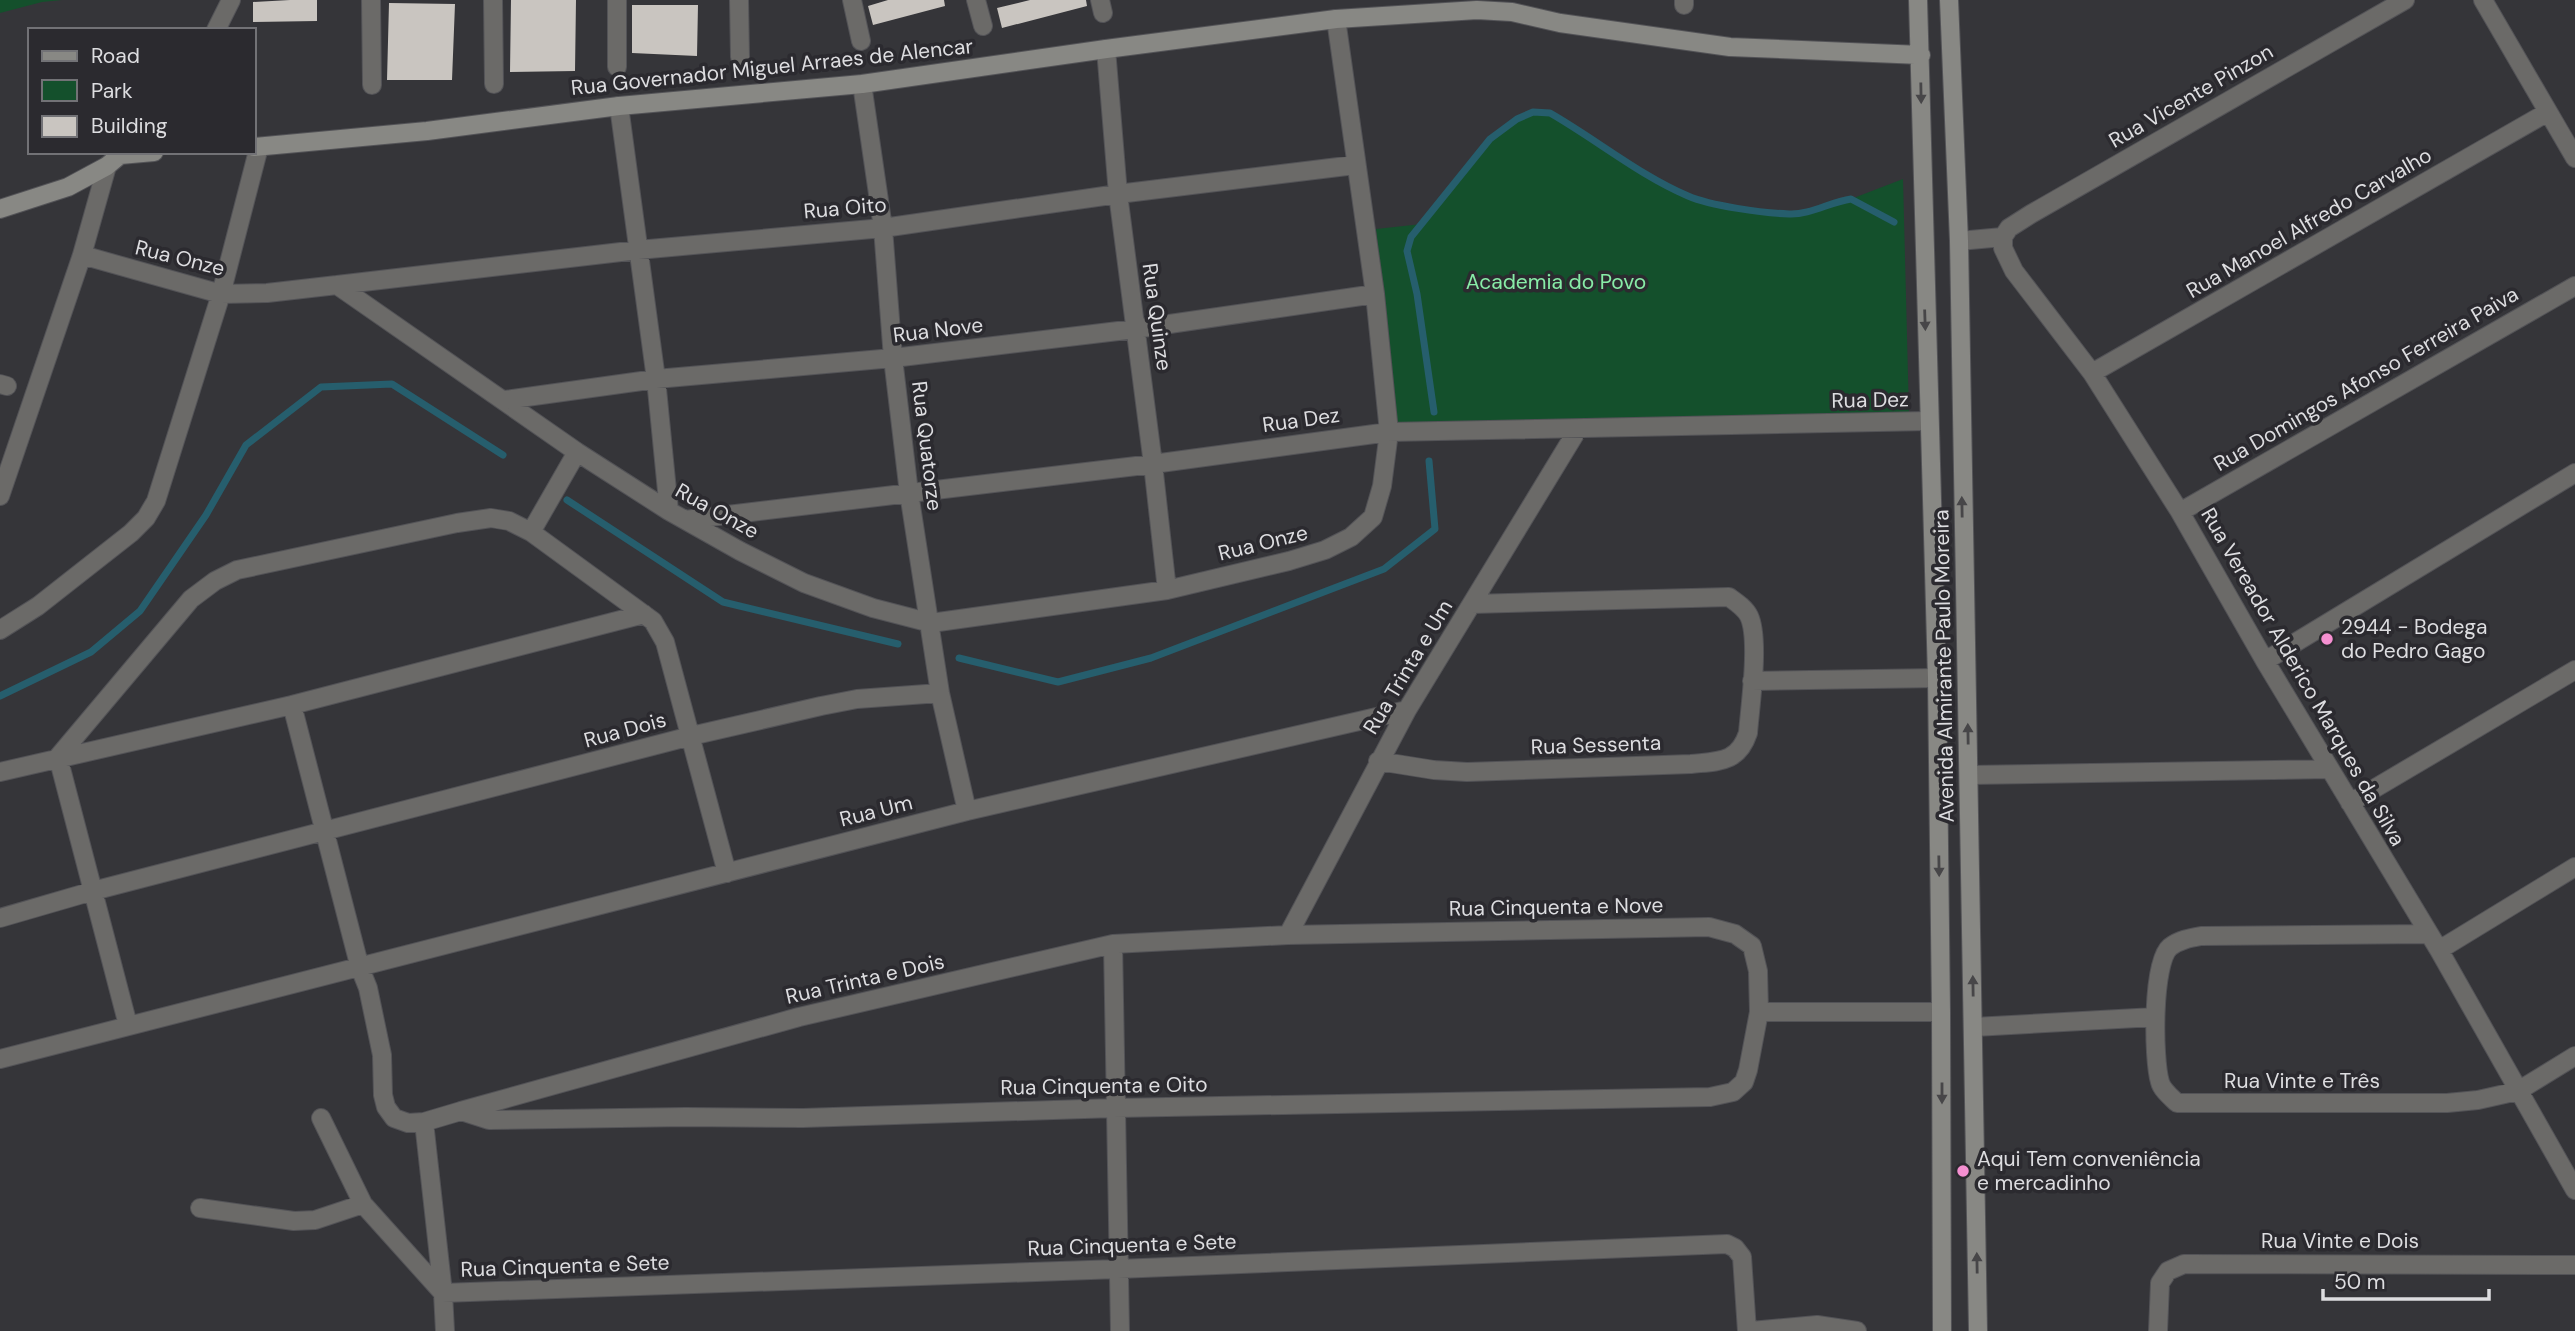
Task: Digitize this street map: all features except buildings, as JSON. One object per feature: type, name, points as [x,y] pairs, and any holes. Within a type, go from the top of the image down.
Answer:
[{"type":"main road","name":"Avenida Almirante Paulo Moreira","points":[[1918,0],[1937,678],[1942,1331]]},
{"type":"main road","name":"Avenida Almirante Paulo Moreira","points":[[1949,0],[1959,241],[1978,1331]]},
{"type":"main road","name":"Rua Governador Miguel Arraes de Alencar","points":[[256,147],[427,131],[620,106],[862,84],[1336,19],[1477,10],[1512,12],[1560,23],[1730,47],[1921,54]]},
{"type":"main road","points":[[0,209],[68,187],[117,158],[142,154]]},
{"type":"street","points":[[217,28],[231,0]]},
{"type":"street","points":[[371,0],[372,85]]},
{"type":"street","points":[[493,0],[494,83]]},
{"type":"street","points":[[617,0],[617,67]]},
{"type":"street","points":[[739,0],[740,57]]},
{"type":"street","points":[[852,0],[862,41]]},
{"type":"street","points":[[976,0],[983,26]]},
{"type":"street","name":"Rua Vicente Pinzon","points":[[2003,237],[2010,228],[2031,214],[2405,0]]},
{"type":"street","points":[[2483,0],[2575,158]]},
{"type":"street","points":[[1336,19],[1375,294],[1390,432]]},
{"type":"street","name":"Rua Quinze","points":[[1106,49],[1118,194],[1167,590]]},
{"type":"street","name":"Rua Quatorze","points":[[862,84],[883,228],[893,358],[909,493],[940,693],[967,811]]},
{"type":"street","points":[[620,106],[677,516]]},
{"type":"street","name":"Rua Manoel Alfredo Carvalho","points":[[2092,373],[2548,112]]},
{"type":"street","points":[[0,630],[38,606],[146,518],[156,500],[221,293],[254,154]]},
{"type":"street","points":[[0,496],[117,158]]},
{"type":"street","name":"Rua Oito","points":[[337,285],[638,250],[883,228],[1118,194],[1355,165]]},
{"type":"street","points":[[1959,241],[2003,237]]},
{"type":"street","name":"Rua Vereador Alderico Marques da Silva","points":[[2003,237],[2003,248],[2014,271],[2092,373],[2180,512],[2265,661],[2439,950],[2575,1190]]},
{"type":"street","name":"Rua Onze","points":[[82,255],[221,293],[279,293],[337,285],[578,452],[677,516],[804,583],[873,608],[931,623],[1167,590],[1325,550],[1351,537],[1373,517],[1382,486],[1390,432]]},
{"type":"street","name":"Rua Domingos Afonso Ferreira Paiva","points":[[2180,512],[2575,286]]},
{"type":"street","name":"Rua Nove","points":[[505,400],[656,379],[893,358],[1135,329],[1375,294]]},
{"type":"street","name":"Rua Dez","points":[[677,516],[909,493],[1390,432],[1928,421]]},
{"type":"street","name":"Rua Trinta e Um","points":[[1288,935],[1407,710],[1578,429]]},
{"type":"street","points":[[531,532],[578,452]]},
{"type":"street","points":[[2265,661],[2575,473]]},
{"type":"street","points":[[58,757],[191,599],[215,581],[250,567],[491,518],[509,522],[531,532],[653,621],[665,642],[727,873]]},
{"type":"street","points":[[1472,604],[1729,597],[1749,616],[1754,635],[1752,681],[1937,678]]},
{"type":"street","points":[[0,772],[292,705],[644,614]]},
{"type":"street","points":[[2350,803],[2575,670]]},
{"type":"street","name":"Rua Sessenta","points":[[1378,761],[1467,772],[1721,761],[1743,749],[1748,733],[1752,681]]},
{"type":"street","name":"Rua Dois","points":[[0,918],[93,891],[691,736],[821,705],[856,699],[940,693]]},
{"type":"street","points":[[292,705],[360,968],[368,988],[382,1055],[386,1107],[394,1118],[408,1123],[424,1122],[461,1111]]},
{"type":"street","name":"Rua Um","points":[[0,1059],[967,811],[1407,710]]},
{"type":"street","points":[[58,757],[128,1025]]},
{"type":"street","points":[[1969,775],[2330,769]]},
{"type":"street","points":[[2439,950],[2575,867]]},
{"type":"street","name":"Rua Cinquenta e Nove","points":[[1288,935],[1709,927],[1735,934],[1752,946],[1758,971],[1759,1012]]},
{"type":"street","name":"Rua Vinte e Três","points":[[2429,934],[2201,936],[2184,939],[2168,948],[2160,966],[2155,1017],[2160,1082],[2177,1102],[2447,1103],[2478,1100],[2518,1091],[2575,1056]]},
{"type":"street","name":"Rua Trinta e Dois","points":[[461,1111],[799,1017],[1113,944],[1288,935]]},
{"type":"street","points":[[1113,944],[1119,1331]]},
{"type":"street","points":[[1759,1012],[1941,1012]]},
{"type":"street","name":"Rua Cinquenta e Oito","points":[[461,1111],[489,1120],[685,1116],[803,1118],[1115,1108],[1710,1097],[1732,1092],[1744,1082],[1759,1012]]},
{"type":"street","points":[[1974,1027],[2155,1017]]},
{"type":"street","points":[[321,1118],[363,1203],[443,1293]]},
{"type":"street","points":[[424,1122],[445,1331]]},
{"type":"street","points":[[200,1208],[294,1221],[315,1220],[363,1203]]},
{"type":"street","name":"Rua Cinquenta e Sete","points":[[443,1293],[1727,1244],[1735,1248],[1742,1257],[1749,1331]]},
{"type":"street","name":"Rua Vinte e Dois","points":[[2158,1331],[2160,1283],[2168,1271],[2183,1264],[2575,1265]]},
{"type":"street","points":[[1749,1331],[1817,1325],[1857,1331]]},
{"type":"green space","points":[[0,0],[62,0],[42,2],[0,13]]},
{"type":"green space","name":"Academia do Povo","points":[[1533,112],[1550,113],[1653,179],[1691,198],[1727,206],[1790,214],[1811,211],[1903,179],[1909,415],[1397,426],[1376,229],[1422,224],[1485,146],[1500,132]]},
{"type":"waterway","points":[[1434,412],[1417,294],[1407,251],[1411,237],[1490,139],[1517,119],[1533,112],[1550,113],[1652,178],[1698,200],[1789,214],[1851,199],[1894,222]]},
{"type":"waterway","points":[[0,696],[91,652],[140,611],[206,515],[246,445],[321,387],[392,384],[503,455]]},
{"type":"waterway","points":[[959,658],[1058,682],[1151,658],[1384,569],[1435,529],[1429,461]]},
{"type":"waterway","points":[[567,500],[723,602],[898,644]]},
{"type":"place","name":"2944 - Bodega do Pedro Gago","points":[[2327,639]]},
{"type":"place","name":"Aqui Tem conveniência e mercadinho","points":[[1963,1171]]}]
